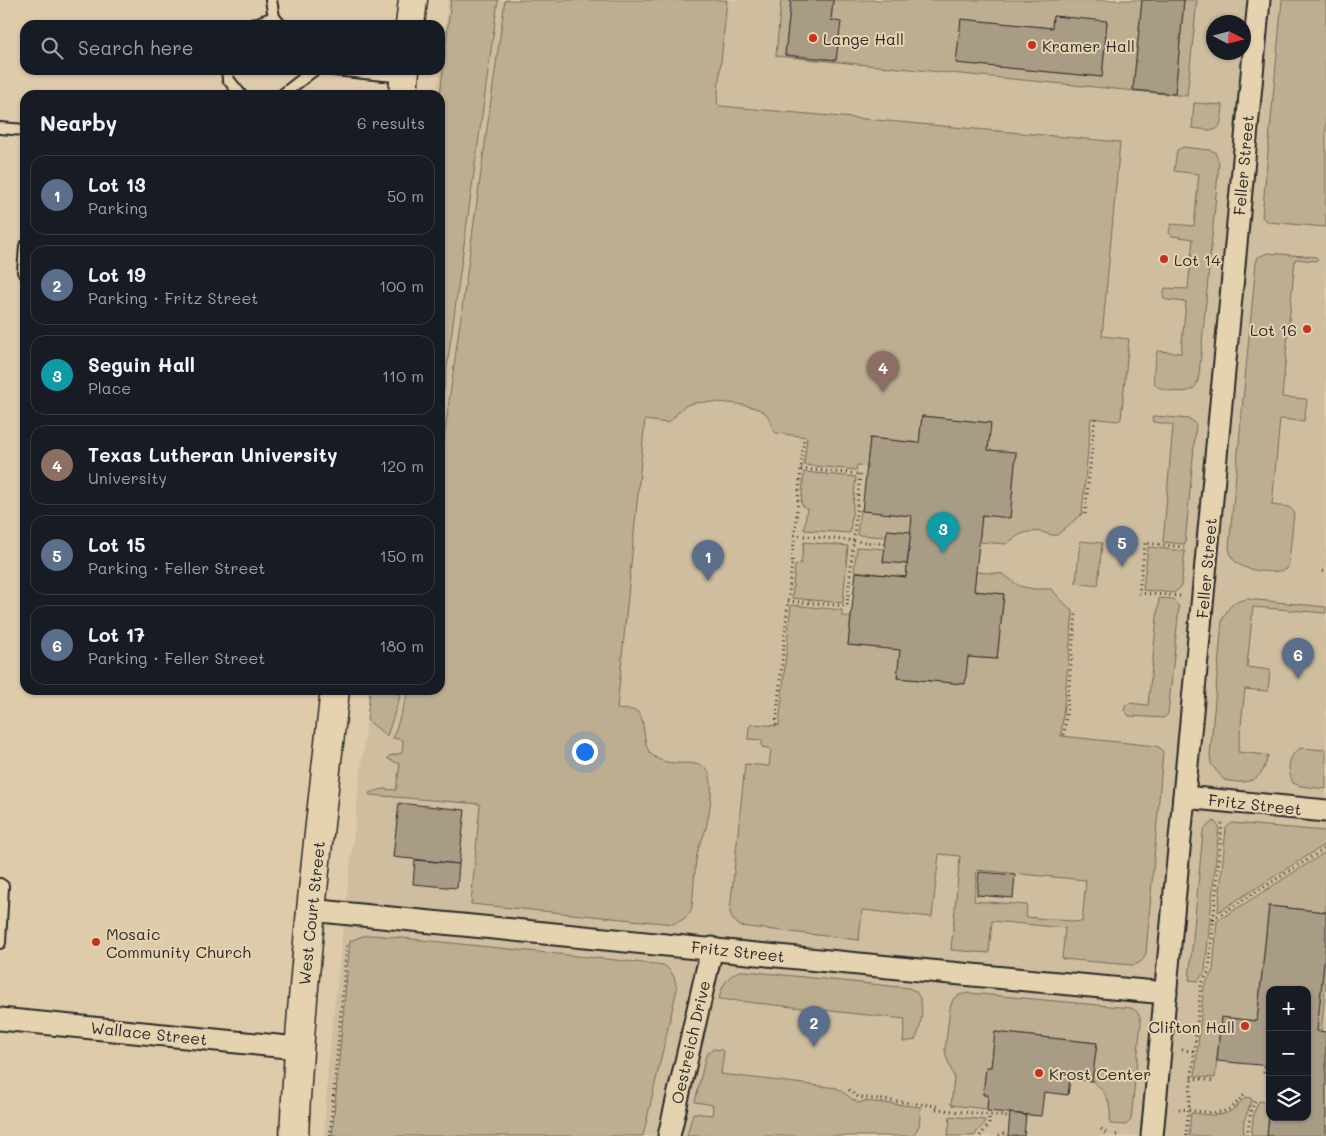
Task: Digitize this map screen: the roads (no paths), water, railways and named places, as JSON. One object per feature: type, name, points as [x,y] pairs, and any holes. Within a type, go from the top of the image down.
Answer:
[{"type":"main road","points":[[411,20],[413,0]]},
{"type":"main road","name":"West Court Street","points":[[294,1136],[298,1048],[310,910],[334,695]]},
{"type":"street","name":"Feller Street","points":[[1152,1136],[1259,0]]},
{"type":"street","name":"Fritz Street","points":[[1184,797],[1326,811]]},
{"type":"street","name":"Fritz Street","points":[[310,910],[1166,993]]},
{"type":"street","name":"Oestreich Drive","points":[[669,1136],[712,948]]},
{"type":"street","name":"Wallace Street","points":[[0,1019],[298,1048]]},
{"type":"lane","points":[[271,0],[278,20]]},
{"type":"lane","points":[[228,75],[228,79],[237,90]]},
{"type":"lane","points":[[288,90],[308,75]]},
{"type":"lane","points":[[366,75],[404,81]]},
{"type":"lane","points":[[0,128],[20,130]]},
{"type":"lane","points":[[0,884],[3,886],[0,943]]},
{"type":"place","name":"Lange Hall","points":[[813,38]]},
{"type":"place","name":"Kramer Hall","points":[[1032,45]]},
{"type":"place","name":"Lot 14","points":[[1164,259]]},
{"type":"place","name":"Lot 16","points":[[1307,329]]},
{"type":"place","name":"Texas Lutheran University","points":[[883,392]]},
{"type":"place","name":"Seguin Hall","points":[[943,553]]},
{"type":"place","name":"Lot 15","points":[[1122,567]]},
{"type":"place","name":"Lot 13","points":[[708,581]]},
{"type":"place","name":"Lot 17","points":[[1298,679]]},
{"type":"place","name":"Mosaic Community Church","points":[[96,942]]},
{"type":"place","name":"Clifton Hall","points":[[1245,1026]]},
{"type":"place","name":"Lot 19","points":[[814,1047]]},
{"type":"place","name":"Krost Center","points":[[1039,1073]]}]
